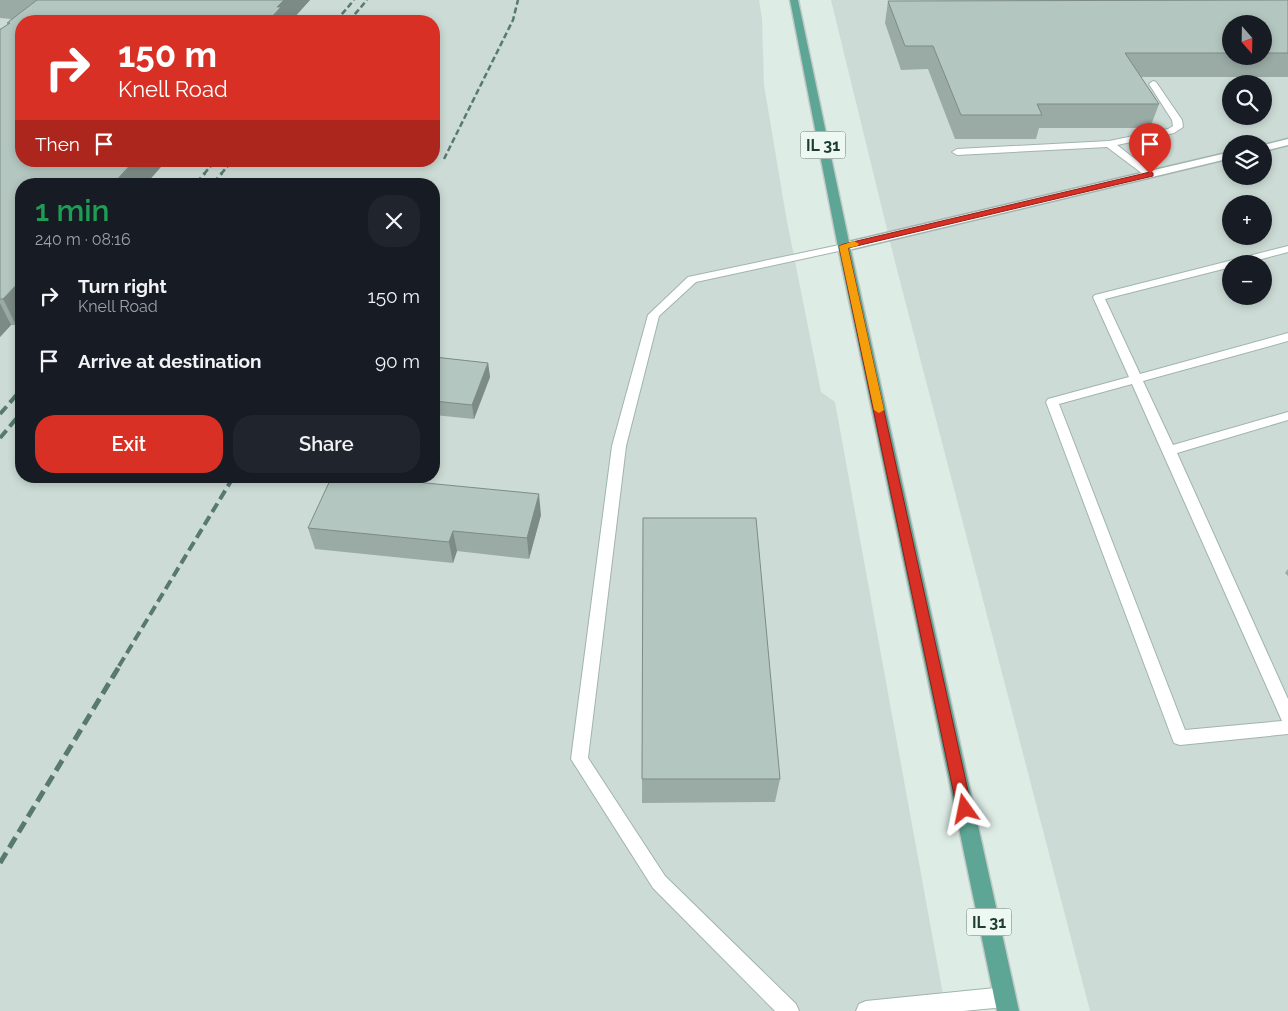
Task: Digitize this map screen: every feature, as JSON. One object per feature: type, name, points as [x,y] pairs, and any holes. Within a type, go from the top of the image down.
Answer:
[{"type":"main road","name":"IL 31","points":[[794,0],[844,246],[1006,1004]]},
{"type":"street","points":[[1272,146],[1288,142]]},
{"type":"street","points":[[844,246],[1222,158]]},
{"type":"lane","points":[[957,152],[1109,144],[1171,131],[1178,127],[1178,120],[1153,84]]},
{"type":"lane","points":[[1109,144],[1150,174]]},
{"type":"lane","points":[[789,1011],[659,882],[579,759],[619,446],[654,315],[692,279],[844,246]]},
{"type":"lane","points":[[1288,250],[1099,297],[1288,717]]},
{"type":"lane","points":[[1288,337],[1052,402],[1180,738],[1288,727]]},
{"type":"lane","points":[[1169,451],[1288,416]]},
{"type":"lane","points":[[866,1011],[1006,1004]]},
{"type":"shaded area","points":[[0,0],[759,0],[762,19],[764,85],[786,216],[821,392],[835,402],[946,1011],[0,1011]]},
{"type":"shaded area","points":[[831,0],[1288,0],[1288,1011],[1090,1011],[895,262]]},
{"type":"building","points":[[37,0],[284,0],[277,7],[281,7],[274,15],[17,15]]},
{"type":"building","points":[[1288,0],[1288,53],[1272,53],[1272,15],[1222,15],[1222,53],[1125,53],[1159,104],[1037,104],[1042,115],[961,115],[933,46],[905,46],[888,1]]},
{"type":"building","points":[[15,17],[15,167],[129,167],[118,178],[15,178],[15,286],[3,299],[0,299],[0,29],[10,23],[7,23]]},
{"type":"building","points":[[440,358],[488,363],[472,405],[440,402]]},
{"type":"building","points":[[329,483],[426,483],[539,494],[527,538],[453,531],[449,542],[308,528]]},
{"type":"building","points":[[643,518],[756,518],[780,779],[642,779]]},
{"type":"railway","points":[[341,15],[354,0]]},
{"type":"railway","points":[[354,15],[367,0]]},
{"type":"railway","points":[[444,159],[513,20],[518,0]]},
{"type":"railway","points":[[204,174],[210,167]]},
{"type":"railway","points":[[221,174],[227,167]]},
{"type":"railway","points":[[201,178],[205,173]]},
{"type":"railway","points":[[218,178],[222,173]]},
{"type":"railway","points":[[0,414],[15,397]]},
{"type":"railway","points":[[0,438],[15,420]]},
{"type":"railway","points":[[119,666],[230,483]]},
{"type":"railway","points":[[0,863],[120,665]]},
{"type":"slow traffic","points":[[854,244],[844,246],[879,410]]},
{"type":"route","points":[[965,809],[844,246],[1150,174]]}]
